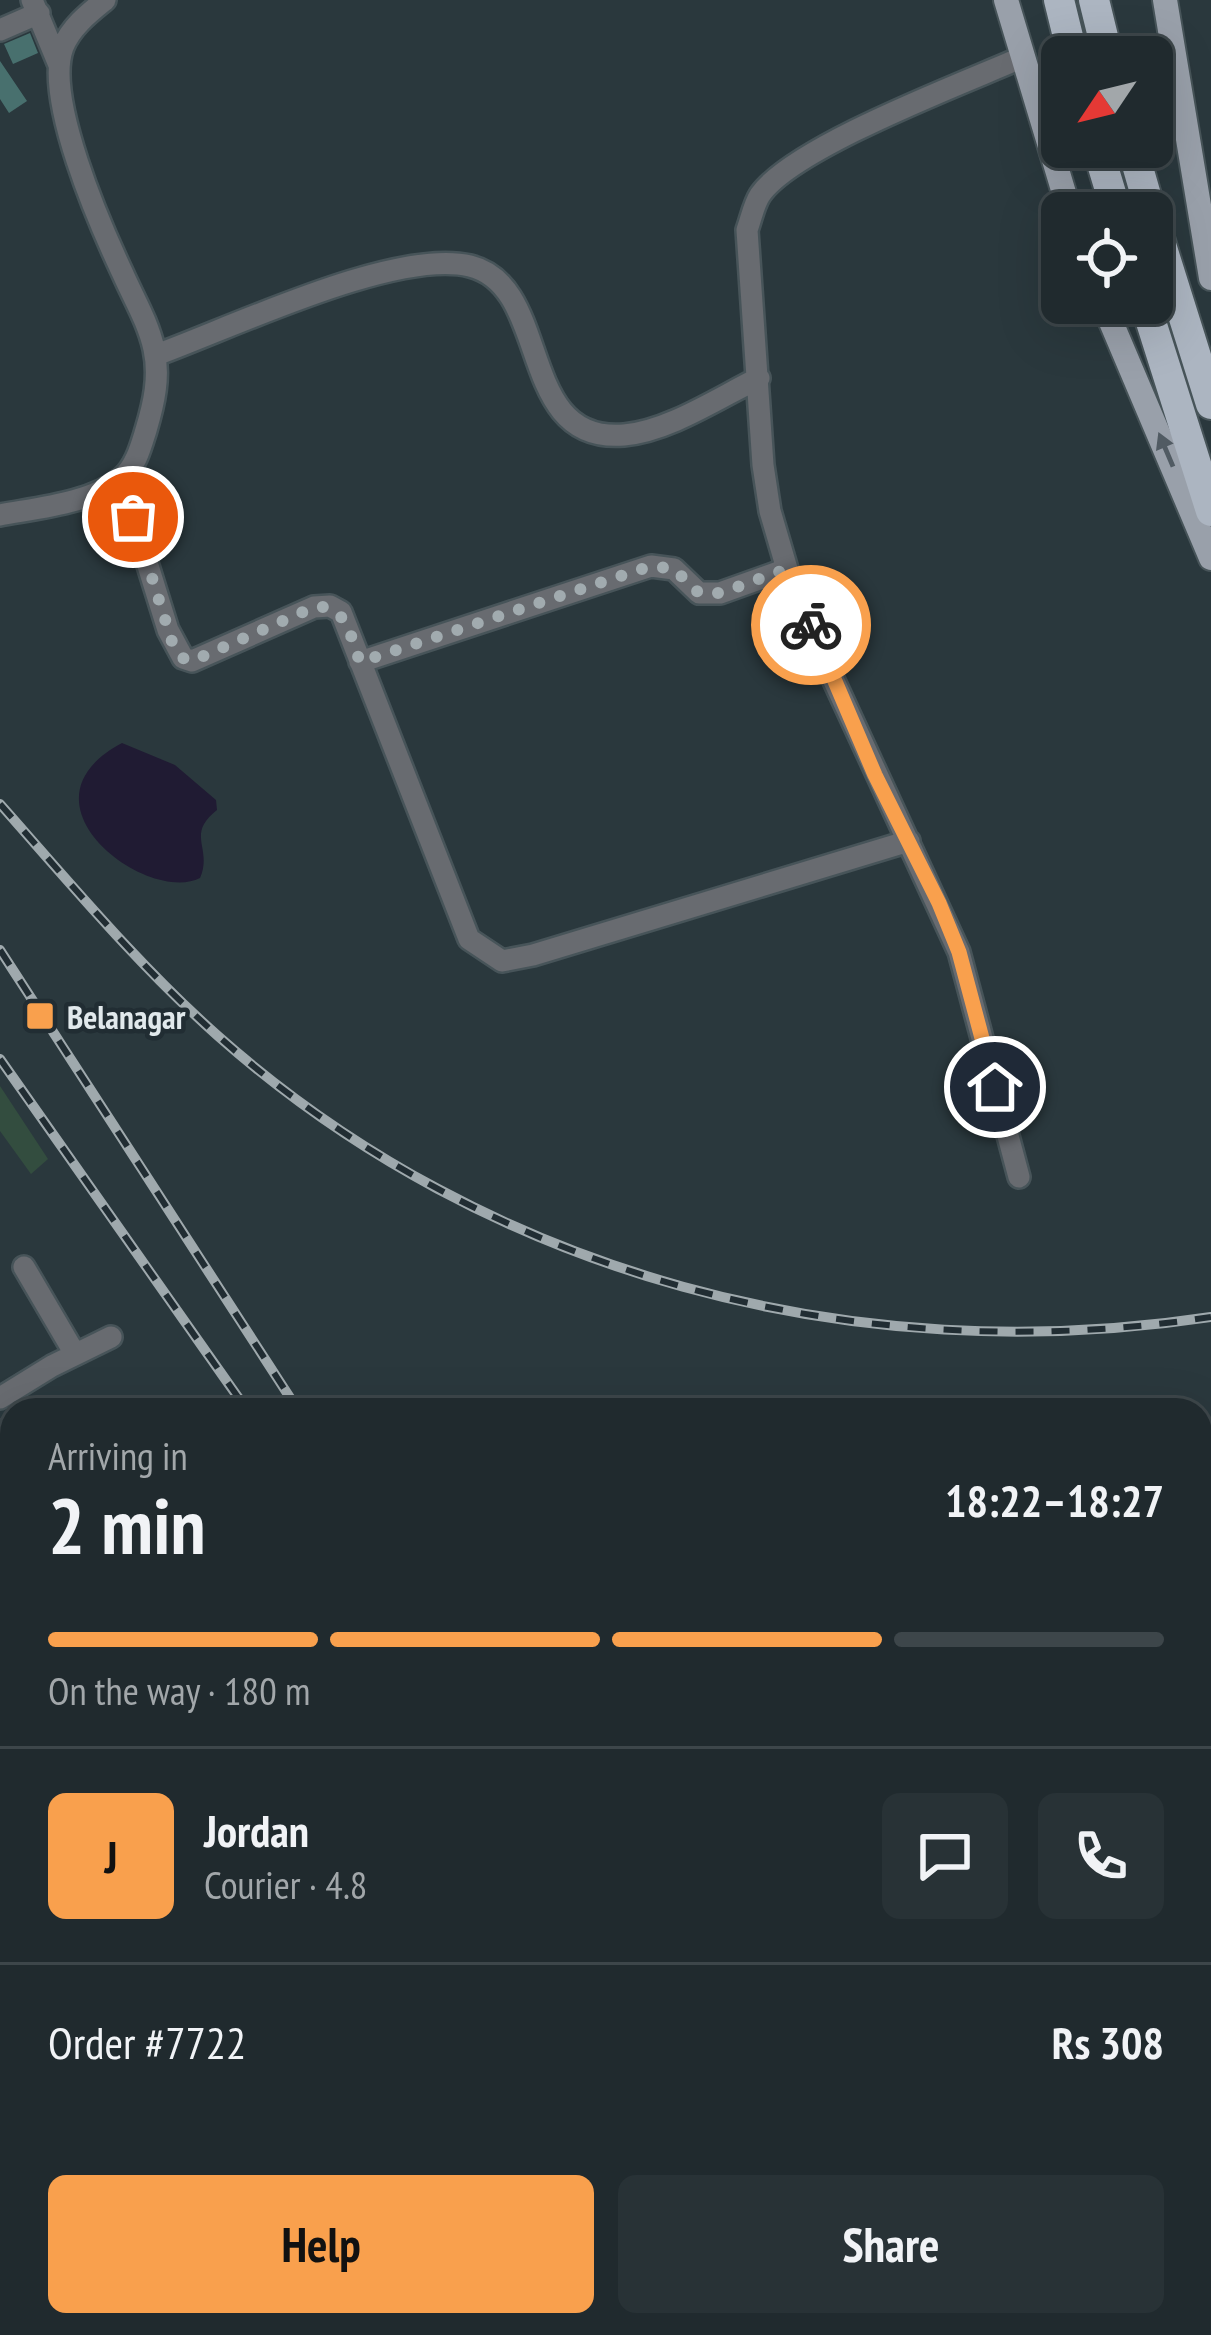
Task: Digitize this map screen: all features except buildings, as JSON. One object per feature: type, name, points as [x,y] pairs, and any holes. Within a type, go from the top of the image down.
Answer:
[{"type":"highway","points":[[1059,0],[1068,36]]},
{"type":"highway","points":[[1094,0],[1103,36]]},
{"type":"highway","points":[[1173,282],[1211,404]]},
{"type":"highway","points":[[1152,324],[1211,511]]},
{"type":"main road","points":[[1006,0],[1064,192]]},
{"type":"main road","points":[[1166,0],[1211,278]]},
{"type":"main road","points":[[1112,324],[1211,558]]},
{"type":"street","points":[[59,65],[78,23],[102,1]]},
{"type":"street","points":[[0,30],[36,7],[59,65],[70,136],[95,211],[148,323],[156,355],[151,414],[136,460],[121,479],[85,495],[0,515]]},
{"type":"street","points":[[1019,1177],[959,952],[875,775],[787,569],[770,511],[747,230],[759,196],[782,174],[870,124],[1023,57]]},
{"type":"street","points":[[156,355],[372,275],[436,262],[475,267],[504,288],[522,320],[550,395],[570,421],[595,434],[627,435],[663,424],[759,378]]},
{"type":"street","points":[[121,479],[174,648],[183,658],[192,661],[314,607],[329,605],[341,612],[470,939],[502,961],[909,841]]},
{"type":"street","points":[[360,662],[651,566],[674,569],[699,593],[720,593],[787,569]]},
{"type":"street","points":[[24,1267],[75,1354]]},
{"type":"street","points":[[0,1398],[111,1337]]},
{"type":"green space","points":[[0,1086],[48,1159],[31,1174],[0,1131]]},
{"type":"shaded area","points":[[122,743],[175,765],[216,800],[217,810],[201,835],[200,878],[177,882],[150,877],[99,843],[83,819],[79,793],[91,767]]},
{"type":"railway","points":[[0,804],[132,952],[218,1036],[324,1119],[438,1189],[558,1245],[683,1287],[812,1315],[944,1330],[1078,1330],[1211,1317]]},
{"type":"railway","points":[[0,950],[290,1398]]},
{"type":"railway","points":[[0,1059],[239,1398]]},
{"type":"way so far","points":[[133,517],[174,648],[192,661],[314,607],[329,605],[341,612],[360,662],[651,566],[674,569],[699,593],[720,593],[787,569],[811,625]]},
{"type":"place","name":"Belanagar","points":[[40,1016]]},
{"type":"route","points":[[811,625],[959,952],[995,1087]]}]
